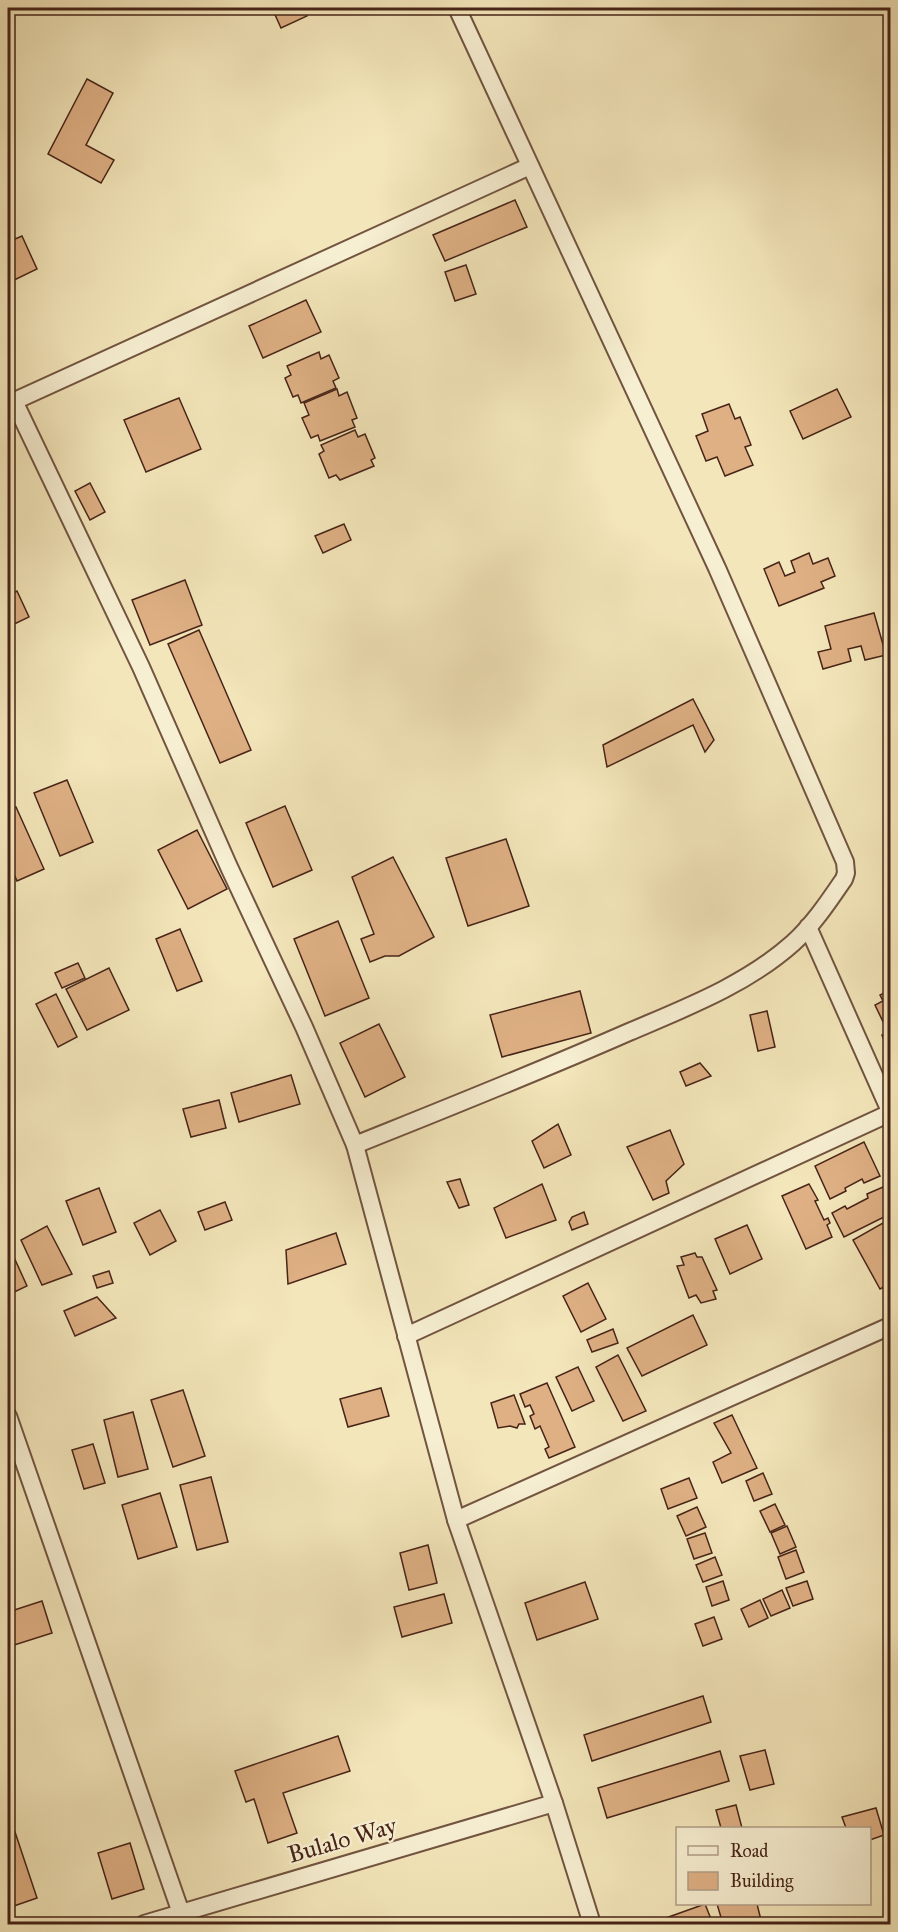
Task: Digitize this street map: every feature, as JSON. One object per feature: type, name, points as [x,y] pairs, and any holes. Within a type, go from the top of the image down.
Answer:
[{"type":"street","points":[[355,1145],[531,1075],[688,1007],[743,979],[777,956],[808,927],[844,879],[846,873],[845,862],[717,568],[457,8]]},
{"type":"street","points":[[530,166],[11,403],[137,658],[229,867],[309,1037],[355,1145],[456,1520],[554,1803],[592,1924]]},
{"type":"street","points":[[406,1336],[891,1112],[808,927]]},
{"type":"street","points":[[456,1520],[891,1326]]},
{"type":"street","points":[[8,1416],[181,1913]]},
{"type":"street","name":"Bulalo Way","points":[[144,1924],[554,1803]]},
{"type":"building","points":[[272,8],[303,8],[307,16],[281,28]]},
{"type":"building","points":[[87,79],[113,93],[86,145],[114,160],[101,183],[48,154]]},
{"type":"building","points":[[515,200],[527,227],[445,261],[433,235]]},
{"type":"building","points":[[22,236],[37,269],[8,283],[8,242]]},
{"type":"building","points":[[466,265],[476,294],[455,301],[445,272]]},
{"type":"building","points":[[306,300],[321,332],[263,358],[249,326]]},
{"type":"building","points":[[319,352],[321,359],[329,355],[339,378],[333,381],[336,388],[301,403],[298,395],[293,397],[285,378],[291,375],[287,366]]},
{"type":"building","points":[[337,389],[339,396],[347,392],[357,418],[352,420],[355,427],[320,441],[318,435],[311,438],[302,418],[309,415],[304,403]]},
{"type":"building","points":[[837,389],[851,417],[803,439],[790,411]]},
{"type":"building","points":[[179,398],[201,449],[146,472],[124,420]]},
{"type":"building","points":[[729,404],[735,419],[740,417],[751,445],[745,447],[753,465],[725,476],[717,457],[706,461],[696,436],[708,431],[702,414]]},
{"type":"building","points":[[355,430],[358,437],[365,434],[375,458],[371,460],[374,466],[340,480],[336,475],[329,478],[319,454],[324,451],[321,445]]},
{"type":"building","points":[[90,483],[105,512],[90,520],[75,491]]},
{"type":"building","points":[[344,524],[351,540],[323,553],[315,536]]},
{"type":"building","points":[[809,553],[813,564],[828,558],[835,576],[821,582],[824,588],[779,606],[764,569],[779,562],[785,576],[795,572],[791,561]]},
{"type":"building","points":[[185,580],[202,625],[150,645],[132,600]]},
{"type":"building","points":[[17,591],[29,617],[8,627],[8,596]]},
{"type":"building","points":[[874,613],[886,655],[865,660],[861,646],[848,649],[851,661],[823,669],[818,652],[831,649],[825,626]]},
{"type":"building","points":[[199,630],[251,750],[220,763],[168,644]]},
{"type":"building","points":[[693,699],[714,740],[705,752],[693,725],[607,767],[603,745]]},
{"type":"building","points":[[67,780],[93,842],[60,856],[34,793]]},
{"type":"building","points":[[285,806],[312,870],[273,887],[246,823]]},
{"type":"building","points":[[16,807],[44,869],[17,881],[8,860],[8,811]]},
{"type":"building","points":[[197,830],[227,889],[188,909],[158,850]]},
{"type":"building","points":[[506,839],[529,906],[468,926],[446,858]]},
{"type":"building","points":[[393,857],[434,937],[399,956],[385,956],[370,962],[361,939],[374,934],[352,877]]},
{"type":"building","points":[[338,921],[369,998],[325,1016],[294,939]]},
{"type":"building","points":[[180,929],[202,981],[177,991],[156,939]]},
{"type":"building","points":[[78,963],[85,978],[62,988],[55,973]]},
{"type":"building","points":[[109,968],[129,1010],[87,1030],[66,989]]},
{"type":"building","points":[[890,990],[890,1026],[886,1028],[875,1005],[883,1001],[880,995]]},
{"type":"building","points":[[580,991],[591,1033],[502,1057],[490,1015]]},
{"type":"building","points":[[56,994],[77,1037],[58,1047],[36,1004]]},
{"type":"building","points":[[767,1011],[775,1047],[758,1051],[750,1015]]},
{"type":"building","points":[[379,1024],[405,1077],[365,1097],[340,1043]]},
{"type":"building","points":[[890,1031],[890,1056],[882,1035]]},
{"type":"building","points":[[700,1063],[711,1076],[686,1086],[680,1072]]},
{"type":"building","points":[[291,1075],[300,1104],[239,1122],[231,1093]]},
{"type":"building","points":[[219,1100],[226,1128],[191,1137],[183,1109]]},
{"type":"building","points":[[558,1124],[571,1155],[544,1168],[532,1141]]},
{"type":"building","points":[[670,1130],[684,1164],[666,1181],[669,1193],[653,1200],[627,1147]]},
{"type":"building","points":[[864,1142],[880,1176],[864,1183],[862,1179],[830,1199],[815,1166]]},
{"type":"building","points":[[460,1179],[469,1205],[459,1208],[447,1182]]},
{"type":"building","points":[[542,1184],[556,1220],[506,1238],[494,1208]]},
{"type":"building","points":[[809,1184],[818,1200],[815,1201],[824,1220],[828,1218],[830,1223],[827,1225],[832,1237],[806,1249],[782,1196]]},
{"type":"building","points":[[890,1186],[890,1214],[844,1237],[832,1213],[845,1206],[847,1209],[868,1198],[867,1194],[883,1187],[884,1190]]},
{"type":"building","points":[[99,1188],[116,1232],[83,1245],[66,1201]]},
{"type":"building","points":[[225,1202],[232,1220],[205,1230],[198,1212]]},
{"type":"building","points":[[160,1210],[176,1241],[150,1255],[134,1223]]},
{"type":"building","points":[[584,1212],[588,1224],[572,1230],[569,1222],[572,1217]]},
{"type":"building","points":[[890,1219],[890,1284],[880,1289],[853,1240]]},
{"type":"building","points":[[747,1225],[762,1259],[730,1274],[715,1239]]},
{"type":"building","points":[[47,1226],[72,1274],[42,1285],[21,1240]]},
{"type":"building","points":[[336,1233],[346,1264],[288,1284],[286,1250]]},
{"type":"building","points":[[8,1244],[27,1286],[8,1295]]},
{"type":"building","points":[[695,1253],[697,1257],[702,1257],[717,1290],[713,1291],[716,1299],[701,1303],[696,1295],[689,1298],[677,1266],[684,1265],[681,1257]]},
{"type":"building","points":[[109,1271],[113,1283],[97,1288],[93,1276]]},
{"type":"building","points":[[588,1283],[606,1319],[581,1332],[563,1296]]},
{"type":"building","points":[[97,1297],[116,1318],[75,1336],[64,1311]]},
{"type":"building","points":[[693,1315],[707,1345],[642,1376],[627,1348]]},
{"type":"building","points":[[613,1329],[618,1343],[592,1352],[587,1340]]},
{"type":"building","points":[[618,1355],[646,1411],[623,1421],[596,1367]]},
{"type":"building","points":[[578,1367],[594,1401],[572,1411],[556,1377]]},
{"type":"building","points":[[547,1383],[575,1447],[549,1458],[545,1449],[549,1447],[540,1426],[535,1429],[530,1416],[534,1414],[530,1405],[525,1407],[520,1394]]},
{"type":"building","points":[[381,1388],[389,1416],[348,1427],[340,1399]]},
{"type":"building","points":[[183,1390],[205,1456],[173,1467],[151,1400]]},
{"type":"building","points":[[514,1395],[525,1424],[519,1424],[517,1428],[510,1426],[498,1428],[491,1403]]},
{"type":"building","points":[[133,1412],[148,1469],[118,1477],[104,1420]]},
{"type":"building","points":[[732,1415],[757,1468],[722,1483],[713,1462],[731,1453],[714,1423]]},
{"type":"building","points":[[93,1444],[105,1483],[84,1489],[72,1450]]},
{"type":"building","points":[[763,1473],[772,1494],[754,1501],[746,1481]]},
{"type":"building","points":[[211,1477],[228,1542],[197,1550],[180,1485]]},
{"type":"building","points":[[689,1478],[697,1498],[668,1509],[661,1489]]},
{"type":"building","points":[[160,1493],[177,1547],[138,1559],[122,1505]]},
{"type":"building","points":[[775,1504],[785,1525],[770,1532],[760,1511]]},
{"type":"building","points":[[697,1507],[706,1527],[686,1536],[677,1516]]},
{"type":"building","points":[[787,1526],[796,1547],[780,1554],[771,1533]]},
{"type":"building","points":[[705,1533],[712,1553],[694,1559],[687,1539]]},
{"type":"building","points":[[428,1545],[437,1583],[409,1590],[400,1553]]},
{"type":"building","points":[[796,1550],[804,1572],[786,1579],[778,1557]]},
{"type":"building","points":[[715,1557],[722,1575],[703,1582],[696,1565]]},
{"type":"building","points":[[723,1581],[729,1600],[712,1606],[706,1587]]},
{"type":"building","points":[[807,1581],[813,1599],[793,1606],[786,1588]]},
{"type":"building","points":[[585,1582],[598,1619],[537,1640],[525,1603]]},
{"type":"building","points":[[782,1590],[790,1608],[771,1616],[763,1599]]},
{"type":"building","points":[[444,1594],[452,1623],[402,1637],[394,1607]]},
{"type":"building","points":[[760,1600],[768,1618],[749,1627],[741,1609]]},
{"type":"building","points":[[42,1601],[52,1633],[8,1647],[8,1612]]},
{"type":"building","points":[[714,1617],[722,1639],[703,1646],[695,1624]]},
{"type":"building","points":[[703,1696],[711,1722],[592,1761],[584,1735]]},
{"type":"building","points":[[338,1736],[350,1771],[283,1793],[297,1833],[268,1843],[254,1799],[246,1802],[235,1771]]},
{"type":"building","points":[[765,1750],[774,1784],[750,1790],[740,1756]]},
{"type":"building","points":[[720,1751],[729,1781],[607,1818],[598,1788]]},
{"type":"building","points":[[736,1805],[742,1827],[721,1827],[716,1810]]},
{"type":"building","points":[[876,1808],[884,1835],[871,1840],[871,1827],[846,1827],[842,1817]]},
{"type":"building","points":[[12,1823],[37,1898],[11,1907],[16,1924],[8,1924],[8,1825]]},
{"type":"building","points":[[130,1843],[144,1889],[112,1899],[98,1853]]},
{"type":"building","points":[[705,1905],[713,1924],[649,1924]]},
{"type":"building","points":[[717,1905],[757,1905],[762,1924],[723,1924]]}]
